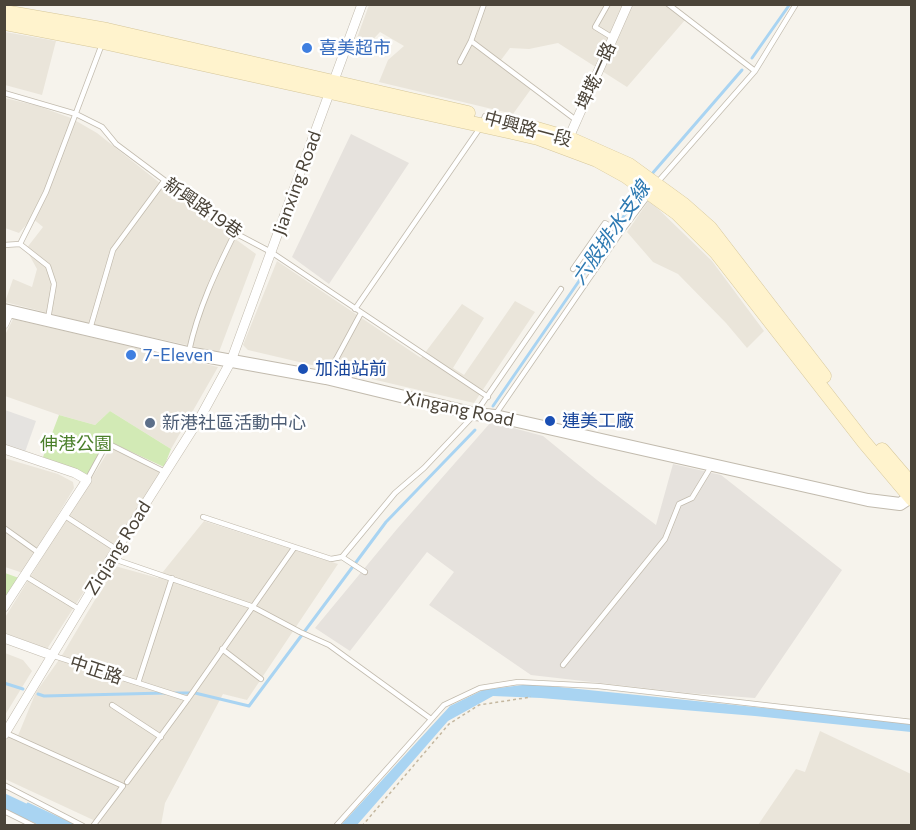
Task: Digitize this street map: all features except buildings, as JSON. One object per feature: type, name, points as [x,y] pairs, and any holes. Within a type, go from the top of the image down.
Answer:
[{"type":"main road","name":"中興路一段","points":[[4,12],[484,121],[567,143],[629,165],[653,188],[710,228],[872,439],[911,494]]},
{"type":"main road","name":"中興路一段","points":[[4,23],[23,16]]},
{"type":"street","name":"Jianxing Road","points":[[231,361],[362,4]]},
{"type":"street","name":"埤墘一路","points":[[567,143],[628,4]]},
{"type":"street","name":"Xingang Road","points":[[7,311],[188,353],[326,378],[475,414],[495,416],[888,503],[900,504],[911,494]]},
{"type":"street","points":[[4,324],[7,311]]},
{"type":"street","name":"Ziqiang Road","points":[[5,734],[79,609],[201,416],[231,361]]},
{"type":"street","points":[[4,449],[75,473],[87,480],[4,607]]},
{"type":"street","name":"中正路","points":[[4,638],[51,655]]},
{"type":"lane","points":[[460,62],[471,41],[484,4]]},
{"type":"lane","points":[[608,4],[595,27],[612,38]]},
{"type":"lane","points":[[668,4],[755,71]]},
{"type":"lane","points":[[495,416],[653,188],[755,71],[796,4]]},
{"type":"lane","points":[[20,244],[46,192],[105,36]]},
{"type":"lane","points":[[471,41],[576,120]]},
{"type":"lane","name":"新興路19巷","points":[[4,93],[76,114],[102,127],[117,144],[235,233],[271,252],[488,397]]},
{"type":"lane","points":[[355,309],[484,121]]},
{"type":"lane","points":[[90,329],[113,250],[164,181]]},
{"type":"lane","points":[[573,268],[604,223],[621,232]]},
{"type":"lane","points":[[188,353],[194,327],[218,267],[235,233]]},
{"type":"lane","points":[[4,245],[20,244],[48,266],[54,284],[48,320]]},
{"type":"lane","points":[[202,517],[331,559],[342,556],[395,493],[424,468],[475,414],[561,289]]},
{"type":"lane","points":[[326,378],[361,313]]},
{"type":"lane","points":[[87,480],[109,444],[165,472]]},
{"type":"lane","points":[[563,664],[665,539],[679,504],[692,498],[712,465]]},
{"type":"lane","points":[[65,516],[116,549]]},
{"type":"lane","points":[[4,528],[39,553]]},
{"type":"lane","points":[[93,825],[189,698],[251,606],[294,548]]},
{"type":"lane","points":[[342,556],[365,573]]},
{"type":"lane","points":[[111,558],[251,606],[329,645],[431,719]]},
{"type":"lane","points":[[24,576],[79,609]]},
{"type":"lane","points":[[138,683],[172,578]]},
{"type":"lane","points":[[222,649],[261,679]]},
{"type":"lane","name":"中正路","points":[[51,655],[189,698]]},
{"type":"lane","points":[[336,825],[444,705],[480,688],[518,682],[598,686],[912,722]]},
{"type":"lane","points":[[112,705],[161,736]]},
{"type":"lane","points":[[5,734],[125,784]]},
{"type":"lane","points":[[4,785],[83,825]]},
{"type":"lane","points":[[4,811],[34,825]]},
{"type":"path","points":[[362,825],[449,724],[479,705],[531,697]]},
{"type":"shaded area","points":[[664,4],[685,20],[627,87],[558,43],[529,49],[510,48],[498,64],[531,89],[513,114],[379,82],[388,60],[404,46],[380,32],[363,50],[357,38],[369,5]]},
{"type":"shaded area","points":[[5,32],[56,41],[42,95],[5,85]]},
{"type":"shaded area","points":[[5,98],[38,106],[71,118],[97,133],[180,199],[256,254],[219,352],[95,325],[5,302],[13,279],[32,287],[37,269],[26,249],[43,227],[32,218],[19,233],[5,228]]},
{"type":"shaded area","points":[[351,134],[409,163],[329,284],[292,257]]},
{"type":"shaded area","points":[[649,200],[712,261],[764,331],[747,348],[678,274],[653,262],[627,232]]},
{"type":"shaded area","points":[[277,261],[421,358],[462,304],[484,318],[453,368],[464,375],[515,301],[535,312],[474,403],[248,350],[243,345]]},
{"type":"shaded area","points":[[13,319],[218,367],[171,449],[110,411],[95,425],[5,396],[5,335]]},
{"type":"shaded area","points":[[5,410],[36,421],[25,452],[5,446]]},
{"type":"shaded area","points":[[491,422],[543,436],[656,525],[673,464],[721,475],[842,570],[755,698],[687,693],[531,675],[429,605],[454,572],[427,552],[350,651],[315,628],[397,529]]},
{"type":"shaded area","points":[[111,447],[161,472],[47,649],[5,633],[4,619]]},
{"type":"shaded area","points":[[4,458],[58,474],[73,482],[74,488],[23,573],[5,567]]},
{"type":"shaded area","points":[[204,521],[338,564],[247,700],[223,694],[165,803],[161,825],[104,825],[5,779],[5,743],[8,736],[17,738],[36,692],[61,657],[115,566],[158,578]]},
{"type":"shaded area","points":[[5,653],[23,660],[32,671],[5,715]]},
{"type":"shaded area","points":[[820,731],[911,774],[911,825],[758,825],[796,769],[805,772]]},
{"type":"green space","name":"伸港公園","points":[[110,411],[171,449],[164,467],[108,441],[88,475],[43,457],[59,415],[95,425]]},
{"type":"green space","points":[[5,573],[19,578],[5,601]]},
{"type":"water","points":[[530,684],[911,723],[911,732],[755,716],[493,696],[448,721],[357,825],[340,826],[450,706],[483,690]]},
{"type":"water","points":[[4,793],[72,825],[39,825],[5,810]]},
{"type":"waterway","name":"六股排水支線","points":[[752,58],[790,4]]},
{"type":"waterway","name":"六股排水支線","points":[[651,175],[742,70]]},
{"type":"waterway","name":"六股排水支線","points":[[493,406],[641,191]]},
{"type":"waterway","points":[[175,693],[195,693],[249,706],[386,522],[475,430]]},
{"type":"waterway","points":[[4,683],[23,689]]},
{"type":"waterway","points":[[38,694],[44,696],[165,693]]},
{"type":"waterway","points":[[28,804],[75,826]]},
{"type":"place","name":"喜美超市","points":[[307,48]]},
{"type":"place","name":"7-Eleven","points":[[131,355]]},
{"type":"place","name":"加油站前","points":[[303,369]]},
{"type":"place","name":"連美工廠","points":[[550,421]]},
{"type":"place","name":"新港社區活動中心","points":[[150,423]]}]
